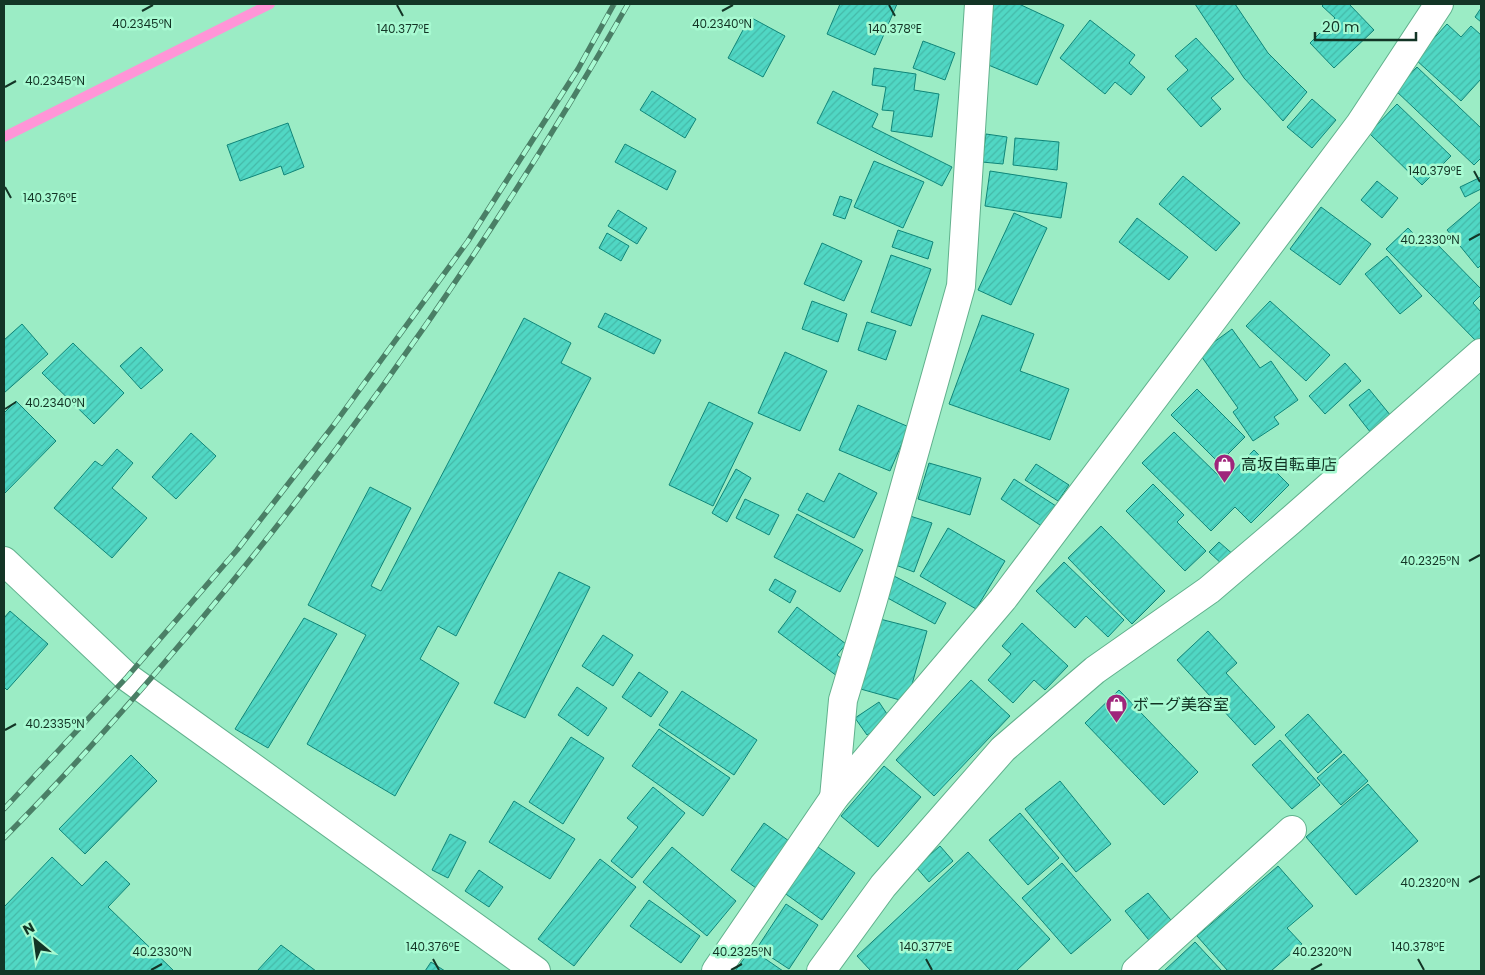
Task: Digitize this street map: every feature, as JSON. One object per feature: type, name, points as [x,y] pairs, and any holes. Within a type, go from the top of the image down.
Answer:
[{"type":"street","points":[[834,798],[843,700],[873,600],[960,286],[979,4]]},
{"type":"street","points":[[716,971],[834,798],[1004,599],[1360,124],[1439,4]]},
{"type":"street","points":[[828,968],[883,886],[1003,749],[1095,670],[1208,590],[1290,522],[1481,354]]},
{"type":"street","points":[[4,560],[127,677],[536,971]]},
{"type":"street","points":[[1136,971],[1292,830]]},
{"type":"building","points":[[840,4],[897,4],[875,55],[827,34]]},
{"type":"building","points":[[986,4],[1019,4],[1064,25],[1037,85],[981,62]]},
{"type":"building","points":[[1195,4],[1235,4],[1268,53],[1307,92],[1283,121],[1244,78]]},
{"type":"building","points":[[1324,4],[1349,4],[1374,30],[1334,68],[1310,43],[1335,18],[1322,6]]},
{"type":"building","points":[[1481,8],[1481,22],[1475,17]]},
{"type":"building","points":[[750,17],[785,36],[763,77],[728,58]]},
{"type":"building","points":[[1090,20],[1135,55],[1129,63],[1145,77],[1131,95],[1115,82],[1105,94],[1060,58]]},
{"type":"building","points":[[1447,24],[1461,37],[1471,26],[1481,35],[1481,79],[1461,101],[1415,59]]},
{"type":"building","points":[[1196,38],[1234,79],[1211,98],[1221,109],[1201,127],[1167,89],[1188,70],[1175,56]]},
{"type":"building","points":[[923,41],[955,53],[945,80],[913,68]]},
{"type":"building","points":[[1417,67],[1481,128],[1481,158],[1474,165],[1395,90]]},
{"type":"building","points":[[874,68],[916,74],[914,90],[939,94],[932,137],[891,131],[894,111],[882,110],[886,87],[872,85]]},
{"type":"building","points":[[652,91],[696,119],[685,138],[640,110]]},
{"type":"building","points":[[833,91],[878,114],[872,127],[952,167],[942,186],[817,123]]},
{"type":"building","points":[[1312,99],[1336,120],[1312,148],[1287,127]]},
{"type":"building","points":[[1397,104],[1451,156],[1422,185],[1369,133]]},
{"type":"building","points":[[288,123],[304,167],[284,175],[281,166],[240,181],[227,145]]},
{"type":"building","points":[[986,134],[1007,137],[1003,164],[982,162]]},
{"type":"building","points":[[1015,138],[1059,142],[1057,170],[1013,165]]},
{"type":"building","points":[[625,144],[676,171],[667,190],[615,162]]},
{"type":"building","points":[[874,161],[924,182],[903,228],[854,207]]},
{"type":"building","points":[[990,171],[1067,183],[1061,218],[985,206]]},
{"type":"building","points":[[1183,176],[1240,223],[1216,251],[1159,204]]},
{"type":"building","points":[[1481,177],[1481,189],[1465,197],[1460,187]]},
{"type":"building","points":[[1377,181],[1398,198],[1382,218],[1361,200]]},
{"type":"building","points":[[840,196],[852,200],[845,219],[833,215]]},
{"type":"building","points":[[1481,201],[1481,265],[1478,268],[1447,230]]},
{"type":"building","points":[[1321,207],[1371,244],[1340,285],[1290,249]]},
{"type":"building","points":[[618,210],[647,228],[637,244],[608,226]]},
{"type":"building","points":[[1014,213],[1047,228],[1011,305],[978,290]]},
{"type":"building","points":[[1137,218],[1188,257],[1169,280],[1119,242]]},
{"type":"building","points":[[1408,228],[1426,247],[1433,240],[1481,289],[1481,295],[1473,303],[1481,312],[1481,339],[1478,343],[1386,249]]},
{"type":"building","points":[[898,230],[933,242],[928,259],[892,247]]},
{"type":"building","points":[[607,233],[629,246],[621,261],[599,248]]},
{"type":"building","points":[[822,243],[862,261],[844,301],[804,284]]},
{"type":"building","points":[[891,255],[931,269],[911,326],[871,312]]},
{"type":"building","points":[[1387,256],[1422,296],[1400,314],[1365,274]]},
{"type":"building","points":[[812,301],[847,314],[838,342],[802,329]]},
{"type":"building","points":[[1270,301],[1330,355],[1306,381],[1246,326]]},
{"type":"building","points":[[605,313],[661,340],[654,354],[598,327]]},
{"type":"building","points":[[982,315],[1034,334],[1020,371],[1069,389],[1050,440],[949,404]]},
{"type":"building","points":[[524,318],[571,343],[561,363],[591,378],[456,636],[438,626],[420,659],[459,683],[395,796],[307,744],[366,635],[308,605],[370,487],[411,508],[371,586],[381,591]]},
{"type":"building","points":[[867,322],[896,331],[886,360],[858,350]]},
{"type":"building","points":[[22,324],[48,354],[4,393],[4,340]]},
{"type":"building","points":[[1232,329],[1260,368],[1271,361],[1298,400],[1274,417],[1279,424],[1253,441],[1233,412],[1238,408],[1199,353]]},
{"type":"building","points":[[73,343],[124,393],[94,424],[42,373]]},
{"type":"building","points":[[141,347],[163,370],[141,389],[120,366]]},
{"type":"building","points":[[785,352],[827,371],[800,431],[758,413]]},
{"type":"building","points":[[1345,363],[1361,381],[1325,414],[1309,396]]},
{"type":"building","points":[[1197,389],[1245,437],[1219,463],[1171,415]]},
{"type":"building","points":[[1369,389],[1391,416],[1371,433],[1349,405]]},
{"type":"building","points":[[16,401],[56,441],[4,494],[4,413]]},
{"type":"building","points":[[709,402],[753,423],[713,506],[669,485]]},
{"type":"building","points":[[858,405],[909,427],[890,471],[839,450]]},
{"type":"building","name":"高坂自転車店","points":[[1174,432],[1224,481],[1254,450],[1289,485],[1251,523],[1235,507],[1211,531],[1142,463]]},
{"type":"building","points":[[191,433],[216,456],[176,499],[152,477]]},
{"type":"building","points":[[117,449],[133,463],[112,488],[147,518],[112,558],[54,508],[95,461],[102,466]]},
{"type":"building","points":[[929,463],[981,478],[970,515],[918,499]]},
{"type":"building","points":[[1036,464],[1069,485],[1058,501],[1025,480]]},
{"type":"building","points":[[736,469],[751,478],[727,522],[712,513]]},
{"type":"building","points":[[839,473],[877,493],[854,538],[798,510],[807,493],[824,502]]},
{"type":"building","points":[[1014,479],[1056,506],[1043,527],[1001,499]]},
{"type":"building","points":[[1153,484],[1184,515],[1177,522],[1206,551],[1185,571],[1126,511]]},
{"type":"building","points":[[745,499],[779,515],[769,535],[736,518]]},
{"type":"building","points":[[797,514],[863,550],[840,592],[774,557]]},
{"type":"building","points":[[910,516],[932,523],[914,572],[893,564]]},
{"type":"building","points":[[1101,526],[1165,591],[1132,624],[1068,558]]},
{"type":"building","points":[[948,528],[1005,561],[976,609],[920,576]]},
{"type":"building","points":[[1219,542],[1235,556],[1225,567],[1209,552]]},
{"type":"building","points":[[1064,562],[1124,620],[1108,637],[1086,616],[1075,628],[1036,591]]},
{"type":"building","points":[[559,572],[590,587],[525,718],[494,703]]},
{"type":"building","points":[[894,576],[946,603],[935,624],[884,596]]},
{"type":"building","points":[[775,579],[796,591],[790,603],[769,590]]},
{"type":"building","points":[[797,607],[846,644],[837,655],[851,666],[841,679],[778,632]]},
{"type":"building","points":[[10,611],[48,644],[7,690],[4,687],[4,618]]},
{"type":"building","points":[[304,618],[337,634],[268,748],[235,729]]},
{"type":"building","points":[[876,618],[927,631],[907,702],[857,688]]},
{"type":"building","points":[[1022,623],[1068,666],[1045,690],[1034,680],[1013,703],[988,680],[1011,654],[1002,646]]},
{"type":"building","points":[[1208,631],[1237,663],[1226,673],[1275,727],[1255,745],[1177,660]]},
{"type":"building","points":[[603,635],[633,655],[613,686],[582,666]]},
{"type":"building","points":[[639,672],[668,692],[651,717],[622,697]]},
{"type":"building","points":[[971,680],[1010,716],[934,796],[896,760]]},
{"type":"building","points":[[577,687],[607,708],[588,736],[558,715]]},
{"type":"building","points":[[1119,690],[1198,772],[1164,805],[1085,723]]},
{"type":"building","points":[[682,691],[757,740],[734,775],[659,725]]},
{"type":"building","points":[[879,702],[891,720],[867,735],[855,718]]},
{"type":"building","points":[[1308,714],[1342,752],[1318,773],[1285,735]]},
{"type":"building","points":[[659,729],[730,778],[703,816],[632,766]]},
{"type":"building","points":[[571,737],[604,758],[563,824],[529,802]]},
{"type":"building","points":[[1280,740],[1320,785],[1292,809],[1252,765]]},
{"type":"building","points":[[1344,754],[1368,781],[1341,805],[1317,778]]},
{"type":"building","points":[[131,755],[157,781],[85,854],[59,829]]},
{"type":"building","points":[[884,766],[921,797],[878,847],[841,816]]},
{"type":"building","points":[[1060,781],[1111,844],[1076,872],[1025,809]]},
{"type":"building","points":[[1368,784],[1418,841],[1356,895],[1306,837]]},
{"type":"building","points":[[653,787],[685,813],[632,878],[611,861],[638,827],[627,818]]},
{"type":"building","points":[[514,801],[575,839],[550,879],[489,842]]},
{"type":"building","points":[[1020,813],[1059,858],[1028,885],[989,840]]},
{"type":"building","points":[[764,823],[789,841],[756,888],[731,870]]},
{"type":"building","points":[[450,834],[466,842],[448,878],[432,870]]},
{"type":"building","points":[[815,845],[855,873],[822,920],[783,892]]},
{"type":"building","points":[[940,846],[953,861],[929,882],[916,867]]},
{"type":"building","points":[[672,847],[736,901],[707,936],[643,882]]},
{"type":"building","points":[[968,852],[1050,939],[1016,971],[871,971],[857,956]]},
{"type":"building","points":[[52,857],[82,886],[106,861],[130,884],[108,907],[174,971],[4,971],[4,907]]},
{"type":"building","points":[[600,859],[636,887],[574,966],[538,939]]},
{"type":"building","points":[[1062,863],[1111,920],[1071,954],[1022,898]]},
{"type":"building","points":[[1278,866],[1313,906],[1287,928],[1302,944],[1271,971],[1228,971],[1197,936]]},
{"type":"building","points":[[479,870],[503,887],[489,907],[465,891]]},
{"type":"building","points":[[1148,893],[1176,926],[1153,945],[1125,911]]},
{"type":"building","points":[[649,900],[700,936],[681,963],[630,926]]},
{"type":"building","points":[[786,904],[818,925],[789,969],[757,948]]},
{"type":"building","points":[[1195,942],[1222,971],[1164,971]]},
{"type":"building","points":[[281,945],[316,971],[257,971]]},
{"type":"building","points":[[751,949],[783,971],[735,971]]},
{"type":"building","points":[[431,962],[445,971],[425,971]]},
{"type":"waterway","points":[[4,137],[270,4]]},
{"type":"railway","points":[[4,809],[127,677],[237,550],[333,426],[468,241],[578,69],[614,4]]},
{"type":"railway","points":[[4,838],[148,682],[254,555],[313,480],[425,326],[479,247],[580,86],[628,4]]},
{"type":"place","name":"高坂自転車店","points":[[1225,483]]},
{"type":"place","name":"ボーグ美容室","points":[[1117,723]]}]
